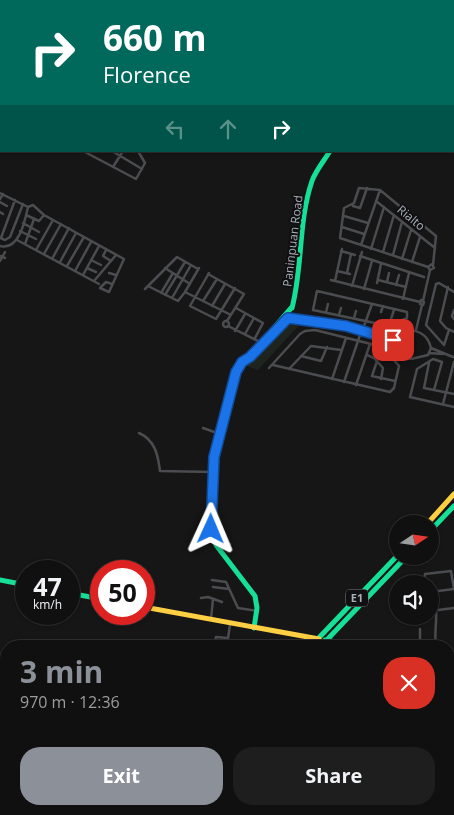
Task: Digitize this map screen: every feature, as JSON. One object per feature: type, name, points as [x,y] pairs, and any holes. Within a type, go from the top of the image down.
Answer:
[{"type":"main road","name":"Paninpuan Road","points":[[254,628],[257,601],[252,591],[214,541],[211,529],[213,472],[220,434],[236,372],[242,362],[288,316],[292,307],[298,286],[302,239],[310,191],[317,171],[329,152]]},
{"type":"main road","points":[[435,515],[454,494]]},
{"type":"main road","points":[[439,522],[454,506]]},
{"type":"main road","name":"E1","points":[[316,640],[389,564]]},
{"type":"main road","name":"E1","points":[[327,640],[398,565]]},
{"type":"main road","points":[[0,580],[15,583]]},
{"type":"main road","points":[[155,609],[323,640]]},
{"type":"street","points":[[85,152],[134,179],[145,163],[139,152]]},
{"type":"street","points":[[114,152],[142,169]]},
{"type":"street","points":[[113,167],[122,152]]},
{"type":"street","points":[[352,205],[359,188],[380,190],[436,236],[432,264],[434,268],[430,270],[416,330]]},
{"type":"street","points":[[367,188],[360,208],[352,205],[344,208],[340,238],[428,267],[430,270]]},
{"type":"street","points":[[361,246],[380,190]]},
{"type":"street","points":[[7,206],[0,201],[1,194],[28,207],[33,205],[44,215],[91,242],[126,259],[116,275],[110,292],[98,290],[106,282],[112,284]]},
{"type":"street","points":[[15,200],[0,238],[5,240],[10,237],[23,204]]},
{"type":"street","name":"Rialto","points":[[376,201],[435,248]]},
{"type":"street","points":[[0,246],[8,247],[17,240],[28,207]]},
{"type":"street","points":[[371,249],[384,207]]},
{"type":"street","points":[[26,215],[41,221],[44,215]]},
{"type":"street","points":[[383,252],[394,215]]},
{"type":"street","points":[[343,216],[368,223]]},
{"type":"street","points":[[25,244],[34,219]]},
{"type":"street","points":[[36,250],[53,220]]},
{"type":"street","points":[[393,255],[402,222]]},
{"type":"street","points":[[23,223],[39,232]]},
{"type":"street","points":[[44,254],[61,224]]},
{"type":"street","points":[[342,227],[364,234]]},
{"type":"street","points":[[52,259],[68,228]]},
{"type":"street","points":[[402,259],[411,230]]},
{"type":"street","points":[[20,231],[36,239]]},
{"type":"street","points":[[60,262],[76,233]]},
{"type":"street","points":[[67,266],[84,237]]},
{"type":"street","points":[[412,262],[420,237]]},
{"type":"street","points":[[17,240],[99,284]]},
{"type":"street","points":[[75,271],[91,242]]},
{"type":"street","points":[[83,276],[99,246]]},
{"type":"street","points":[[106,249],[103,256],[111,261]]},
{"type":"street","points":[[355,255],[342,250],[338,271],[333,280],[403,299],[422,301]]},
{"type":"street","points":[[0,261],[5,252]]},
{"type":"street","points":[[352,286],[362,252]]},
{"type":"street","points":[[338,271],[349,273],[351,254]]},
{"type":"street","points":[[94,281],[116,255]]},
{"type":"street","points":[[178,256],[184,262],[199,269],[178,301],[147,287],[178,256]]},
{"type":"street","points":[[360,256],[424,277]]},
{"type":"street","points":[[91,260],[101,265]]},
{"type":"street","points":[[364,289],[372,261]]},
{"type":"street","points":[[165,294],[184,262]]},
{"type":"street","points":[[381,264],[378,282],[387,282],[406,287]]},
{"type":"street","points":[[428,267],[432,264]]},
{"type":"street","points":[[172,298],[191,265]]},
{"type":"street","points":[[115,266],[120,267]]},
{"type":"street","points":[[87,268],[96,272]]},
{"type":"street","points":[[165,268],[190,284]]},
{"type":"street","points":[[403,299],[409,272]]},
{"type":"street","points":[[109,273],[116,275]]},
{"type":"street","points":[[162,293],[173,273]]},
{"type":"street","points":[[387,282],[389,273]]},
{"type":"street","points":[[235,288],[216,319],[189,305],[209,274],[216,279],[235,288],[244,294],[227,322],[223,322],[223,325],[263,343]]},
{"type":"street","points":[[396,285],[399,275]]},
{"type":"street","points":[[203,301],[216,279]]},
{"type":"street","points":[[449,330],[444,345],[426,325],[436,284],[439,283],[448,287],[454,292]]},
{"type":"street","points":[[212,306],[225,284]]},
{"type":"street","points":[[448,287],[440,321],[449,330],[454,332]]},
{"type":"street","points":[[318,290],[372,304],[407,312],[408,318],[389,326],[313,309],[318,290]]},
{"type":"street","points":[[185,292],[231,315]]},
{"type":"street","points":[[374,298],[376,292]]},
{"type":"street","points":[[326,312],[328,304]]},
{"type":"street","points":[[344,382],[372,304]]},
{"type":"street","points":[[381,312],[383,306]]},
{"type":"street","points":[[236,308],[263,324],[255,338]]},
{"type":"street","points":[[339,315],[341,308]]},
{"type":"street","points":[[389,326],[394,310]]},
{"type":"street","points":[[454,310],[452,316],[454,319]]},
{"type":"street","points":[[354,318],[356,312]]},
{"type":"street","points":[[235,331],[245,314]]},
{"type":"street","points":[[288,316],[362,329],[394,339]]},
{"type":"street","points":[[245,335],[254,318]]},
{"type":"street","points":[[269,368],[305,331],[315,330],[383,347],[398,364],[393,391],[390,392],[273,365]]},
{"type":"street","points":[[394,339],[401,331],[416,330],[427,338],[433,359],[442,362],[434,390]]},
{"type":"street","points":[[396,349],[402,341],[401,331]]},
{"type":"street","points":[[332,379],[346,338]]},
{"type":"street","points":[[394,339],[396,349],[404,357],[411,359],[422,358],[430,353],[444,354]]},
{"type":"street","points":[[356,385],[370,344]]},
{"type":"street","points":[[289,370],[311,346],[342,350]]},
{"type":"street","points":[[300,356],[321,361],[327,347]]},
{"type":"street","points":[[431,348],[454,359],[442,404]]},
{"type":"street","points":[[367,355],[377,361],[384,370],[381,379]]},
{"type":"street","points":[[433,359],[428,364],[417,369],[410,397],[454,407]]},
{"type":"street","points":[[377,361],[371,375],[395,381]]},
{"type":"street","points":[[428,364],[424,387],[454,394]]},
{"type":"street","points":[[203,428],[220,434]]},
{"type":"street","points":[[139,434],[146,436],[153,444],[158,456],[160,471],[213,472]]},
{"type":"street","points":[[220,551],[230,544]]},
{"type":"street","points":[[424,575],[451,571],[454,589],[439,591]]},
{"type":"street","points":[[212,580],[226,581],[238,608],[257,611]]},
{"type":"street","points":[[213,587],[229,589]]},
{"type":"street","points":[[201,598],[222,602]]},
{"type":"street","points":[[210,620],[213,599]]},
{"type":"street","points":[[439,610],[454,608]]},
{"type":"street","points":[[215,640],[216,637],[228,638],[230,624]]},
{"type":"street","points":[[435,640],[434,631],[438,625]]},
{"type":"street","points":[[420,629],[420,640]]},
{"type":"shaded area","points":[[292,320],[303,321],[258,370],[246,366]]},
{"type":"traffic: fast","points":[[292,308],[298,276],[302,228],[308,197],[312,181],[329,152]]},
{"type":"traffic: fast","points":[[254,628],[257,608],[255,596],[216,545],[211,529],[214,457],[236,372],[292,307]]},
{"type":"traffic: fast","points":[[439,522],[454,506]]},
{"type":"traffic: fast","points":[[317,640],[389,564]]},
{"type":"traffic: fast","points":[[327,640],[398,565]]},
{"type":"traffic: fast","points":[[0,580],[15,583]]},
{"type":"traffic: fast","points":[[80,595],[90,597]]},
{"type":"traffic: slow","points":[[435,515],[454,494]]},
{"type":"traffic: slow","points":[[155,609],[319,639]]},
{"type":"route","points":[[211,529],[214,457],[236,372],[242,362],[274,335],[288,318],[346,326],[393,340]]}]
